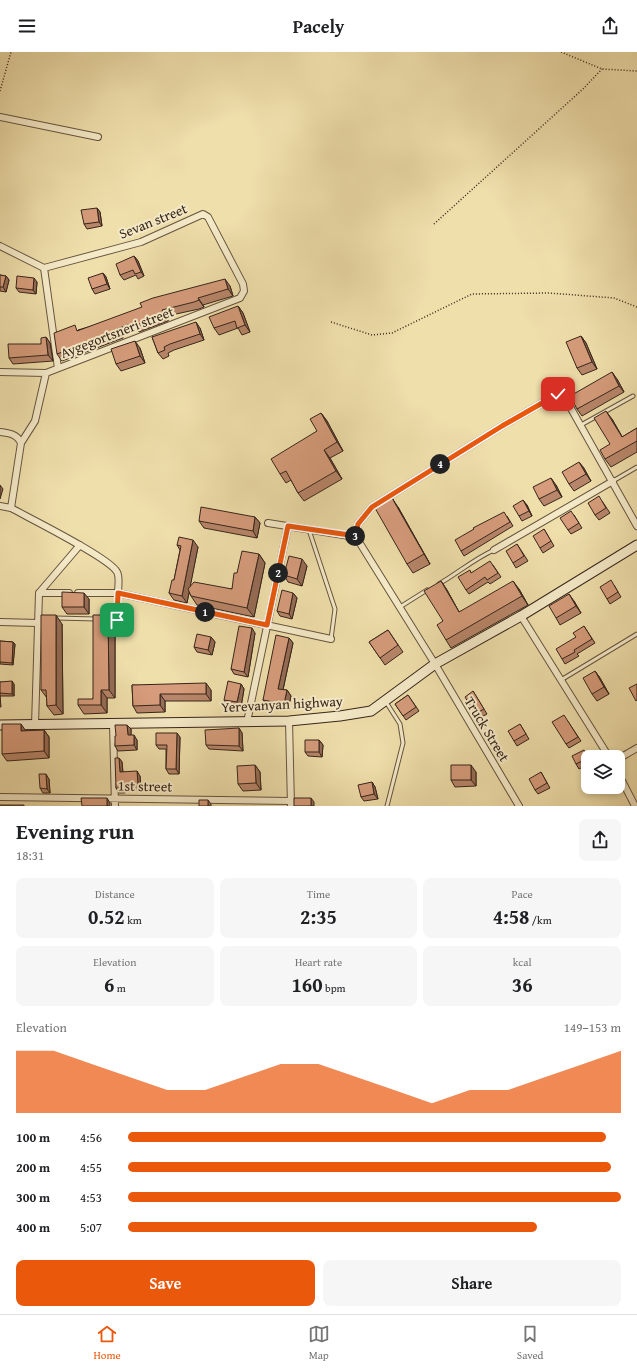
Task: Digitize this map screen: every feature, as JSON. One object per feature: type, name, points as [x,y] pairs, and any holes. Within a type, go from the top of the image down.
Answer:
[{"type":"main road","name":"Yerevanyan highway","points":[[0,725],[289,721],[340,716],[371,711],[435,664],[521,616],[637,545]]},
{"type":"street","points":[[0,117],[98,137]]},
{"type":"street","name":"Sevan street","points":[[44,268],[141,242],[204,214],[208,217],[243,284],[244,291],[240,298]]},
{"type":"street","points":[[0,246],[44,268],[58,368]]},
{"type":"street","name":"Aygegortsneri street","points":[[0,372],[46,372],[240,298]]},
{"type":"street","points":[[11,508],[21,444],[35,421],[46,372]]},
{"type":"street","points":[[268,524],[356,536],[358,524],[372,507],[502,426],[558,394],[564,396],[613,481],[623,504],[637,526]]},
{"type":"street","points":[[0,432],[12,434],[20,440],[21,444]]},
{"type":"street","points":[[494,550],[613,481]]},
{"type":"street","points":[[0,506],[11,508],[80,545],[114,567],[118,573],[118,593]]},
{"type":"street","points":[[247,722],[288,526]]},
{"type":"street","name":"Truck Street","points":[[356,536],[400,606],[519,806]]},
{"type":"street","points":[[35,725],[39,593],[80,545]]},
{"type":"street","points":[[39,593],[118,593],[331,639]]},
{"type":"street","points":[[521,616],[605,750]]},
{"type":"street","points":[[0,622],[38,620]]},
{"type":"street","points":[[289,721],[291,803]]},
{"type":"street","points":[[113,724],[115,806]]},
{"type":"street","points":[[625,755],[637,748]]},
{"type":"street","points":[[625,787],[635,806]]},
{"type":"street","name":"1st street","points":[[0,797],[115,798],[291,803]]},
{"type":"lane","points":[[580,425],[633,396]]},
{"type":"lane","points":[[613,481],[637,467]]},
{"type":"lane","points":[[309,530],[335,609],[331,639]]},
{"type":"lane","points":[[436,586],[455,575],[478,558],[494,550]]},
{"type":"lane","points":[[400,606],[429,589]]},
{"type":"lane","points":[[54,618],[117,620],[118,593]]},
{"type":"lane","points":[[38,620],[46,618]]},
{"type":"lane","points":[[561,680],[637,634]]},
{"type":"lane","points":[[385,700],[400,724],[403,743],[387,806]]},
{"type":"path","points":[[0,91],[11,52]]},
{"type":"path","points":[[561,52],[602,69],[637,71]]},
{"type":"path","points":[[434,224],[584,89],[602,69]]},
{"type":"path","points":[[331,322],[372,335],[392,333],[472,294],[549,293],[614,298],[637,307]]},
{"type":"building","points":[[97,208],[99,222],[84,224],[81,210]]},
{"type":"building","points":[[134,256],[141,272],[135,274],[133,270],[120,275],[116,264]]},
{"type":"building","points":[[103,273],[107,284],[92,289],[88,278]]},
{"type":"building","points":[[0,275],[6,276],[3,287],[0,287]]},
{"type":"building","points":[[17,276],[34,278],[33,290],[16,288]]},
{"type":"building","points":[[225,279],[228,289],[198,298],[199,300],[194,302],[162,310],[164,314],[134,326],[133,323],[117,329],[118,331],[57,354],[54,333],[75,325],[77,331],[142,307],[140,303],[153,298]]},
{"type":"building","points":[[238,306],[245,325],[237,328],[235,321],[214,328],[209,317]]},
{"type":"building","points":[[196,322],[200,334],[170,344],[164,347],[165,350],[158,353],[152,337]]},
{"type":"building","points":[[581,336],[592,362],[577,368],[566,342]]},
{"type":"building","points":[[46,337],[48,355],[9,358],[8,344],[41,344],[41,338]]},
{"type":"building","points":[[135,341],[140,356],[116,364],[111,349]]},
{"type":"building","points":[[612,372],[619,386],[577,409],[570,396]]},
{"type":"building","points":[[606,411],[622,437],[637,428],[637,441],[605,459],[600,450],[610,444],[594,418]]},
{"type":"building","points":[[321,413],[337,442],[324,450],[336,471],[298,493],[286,471],[280,474],[271,459],[317,431],[310,419]]},
{"type":"building","points":[[579,462],[586,474],[569,484],[562,472]]},
{"type":"building","points":[[551,478],[557,490],[539,499],[533,487]]},
{"type":"building","points":[[599,496],[606,508],[595,515],[588,503]]},
{"type":"building","points":[[392,498],[424,554],[407,564],[375,508]]},
{"type":"building","points":[[523,500],[529,511],[519,516],[513,506]]},
{"type":"building","points":[[201,507],[255,517],[253,531],[199,521]]},
{"type":"building","points":[[571,511],[579,523],[568,530],[560,518]]},
{"type":"building","points":[[504,512],[510,522],[461,551],[455,540],[474,529],[473,528]]},
{"type":"building","points":[[544,529],[551,541],[540,548],[533,536]]},
{"type":"building","points":[[179,537],[193,540],[182,596],[169,593],[172,580],[174,580],[181,546],[177,545]]},
{"type":"building","points":[[517,544],[524,556],[513,563],[506,551]]},
{"type":"building","points":[[242,551],[259,554],[247,608],[191,596],[188,589],[194,582],[232,589],[234,573],[237,573]]},
{"type":"building","points":[[289,556],[302,559],[297,579],[284,575]]},
{"type":"building","points":[[490,561],[498,573],[487,580],[485,577],[466,590],[458,577],[470,570],[471,573]]},
{"type":"building","points":[[611,580],[618,592],[607,599],[600,587]]},
{"type":"building","points":[[441,581],[459,612],[513,581],[522,596],[446,640],[437,625],[443,621],[424,591]]},
{"type":"building","points":[[282,590],[293,593],[289,614],[277,611]]},
{"type":"building","points":[[62,592],[84,593],[84,607],[62,607]]},
{"type":"building","points":[[569,594],[576,606],[556,618],[549,606]]},
{"type":"building","points":[[41,615],[56,615],[56,705],[47,706],[46,690],[41,690]]},
{"type":"building","points":[[93,615],[108,615],[109,690],[101,690],[101,705],[78,705],[78,699],[93,699]]},
{"type":"building","points":[[239,626],[252,628],[244,672],[231,669]]},
{"type":"building","points":[[584,626],[592,639],[574,650],[575,652],[562,659],[556,649],[576,637],[573,633]]},
{"type":"building","points":[[388,630],[398,645],[380,658],[369,642]]},
{"type":"building","points":[[197,634],[211,637],[208,650],[194,647]]},
{"type":"building","points":[[276,635],[289,638],[278,689],[287,690],[284,704],[263,700]]},
{"type":"building","points":[[0,641],[13,642],[12,663],[0,662]]},
{"type":"building","points":[[595,671],[604,687],[592,694],[583,678]]},
{"type":"building","points":[[12,681],[12,694],[0,693],[0,682]]},
{"type":"building","points":[[228,681],[241,684],[237,702],[224,700]]},
{"type":"building","points":[[206,683],[206,694],[160,694],[160,705],[133,706],[132,685]]},
{"type":"building","points":[[637,684],[637,700],[636,701],[629,688]]},
{"type":"building","points":[[473,691],[484,709],[475,714],[465,697]]},
{"type":"building","points":[[408,695],[416,707],[403,716],[395,704]]},
{"type":"building","points":[[564,715],[578,737],[566,744],[552,722]]},
{"type":"building","points":[[2,724],[21,724],[21,731],[44,730],[44,751],[2,754]]},
{"type":"building","points":[[520,724],[526,734],[514,741],[508,731]]},
{"type":"building","points":[[115,725],[127,725],[128,735],[134,735],[134,745],[115,746]]},
{"type":"building","points":[[239,728],[239,746],[206,745],[205,730]]},
{"type":"building","points":[[156,733],[177,733],[176,769],[166,769],[167,745],[156,745]]},
{"type":"building","points":[[305,740],[319,740],[319,752],[305,752]]},
{"type":"building","points":[[581,752],[581,762],[576,764],[572,756]]},
{"type":"building","points":[[115,758],[119,758],[120,772],[137,771],[138,785],[116,788]]},
{"type":"building","points":[[255,765],[256,783],[238,784],[237,766]]},
{"type":"building","points":[[451,765],[471,765],[471,780],[451,780]]},
{"type":"building","points":[[541,772],[547,783],[535,790],[529,779]]},
{"type":"building","points":[[39,774],[46,774],[47,789],[40,788]]},
{"type":"building","points":[[372,782],[374,794],[361,797],[358,785]]},
{"type":"building","points":[[81,798],[107,798],[107,806],[82,806]]},
{"type":"building","points":[[294,798],[311,798],[311,806],[294,806]]},
{"type":"building","points":[[199,800],[208,800],[208,806],[199,806]]},
{"type":"building","points":[[24,805],[24,806],[0,806]]},
{"type":"route","points":[[117,620],[118,593],[267,625],[288,526],[356,536],[358,524],[372,507],[502,426],[558,394]]}]
